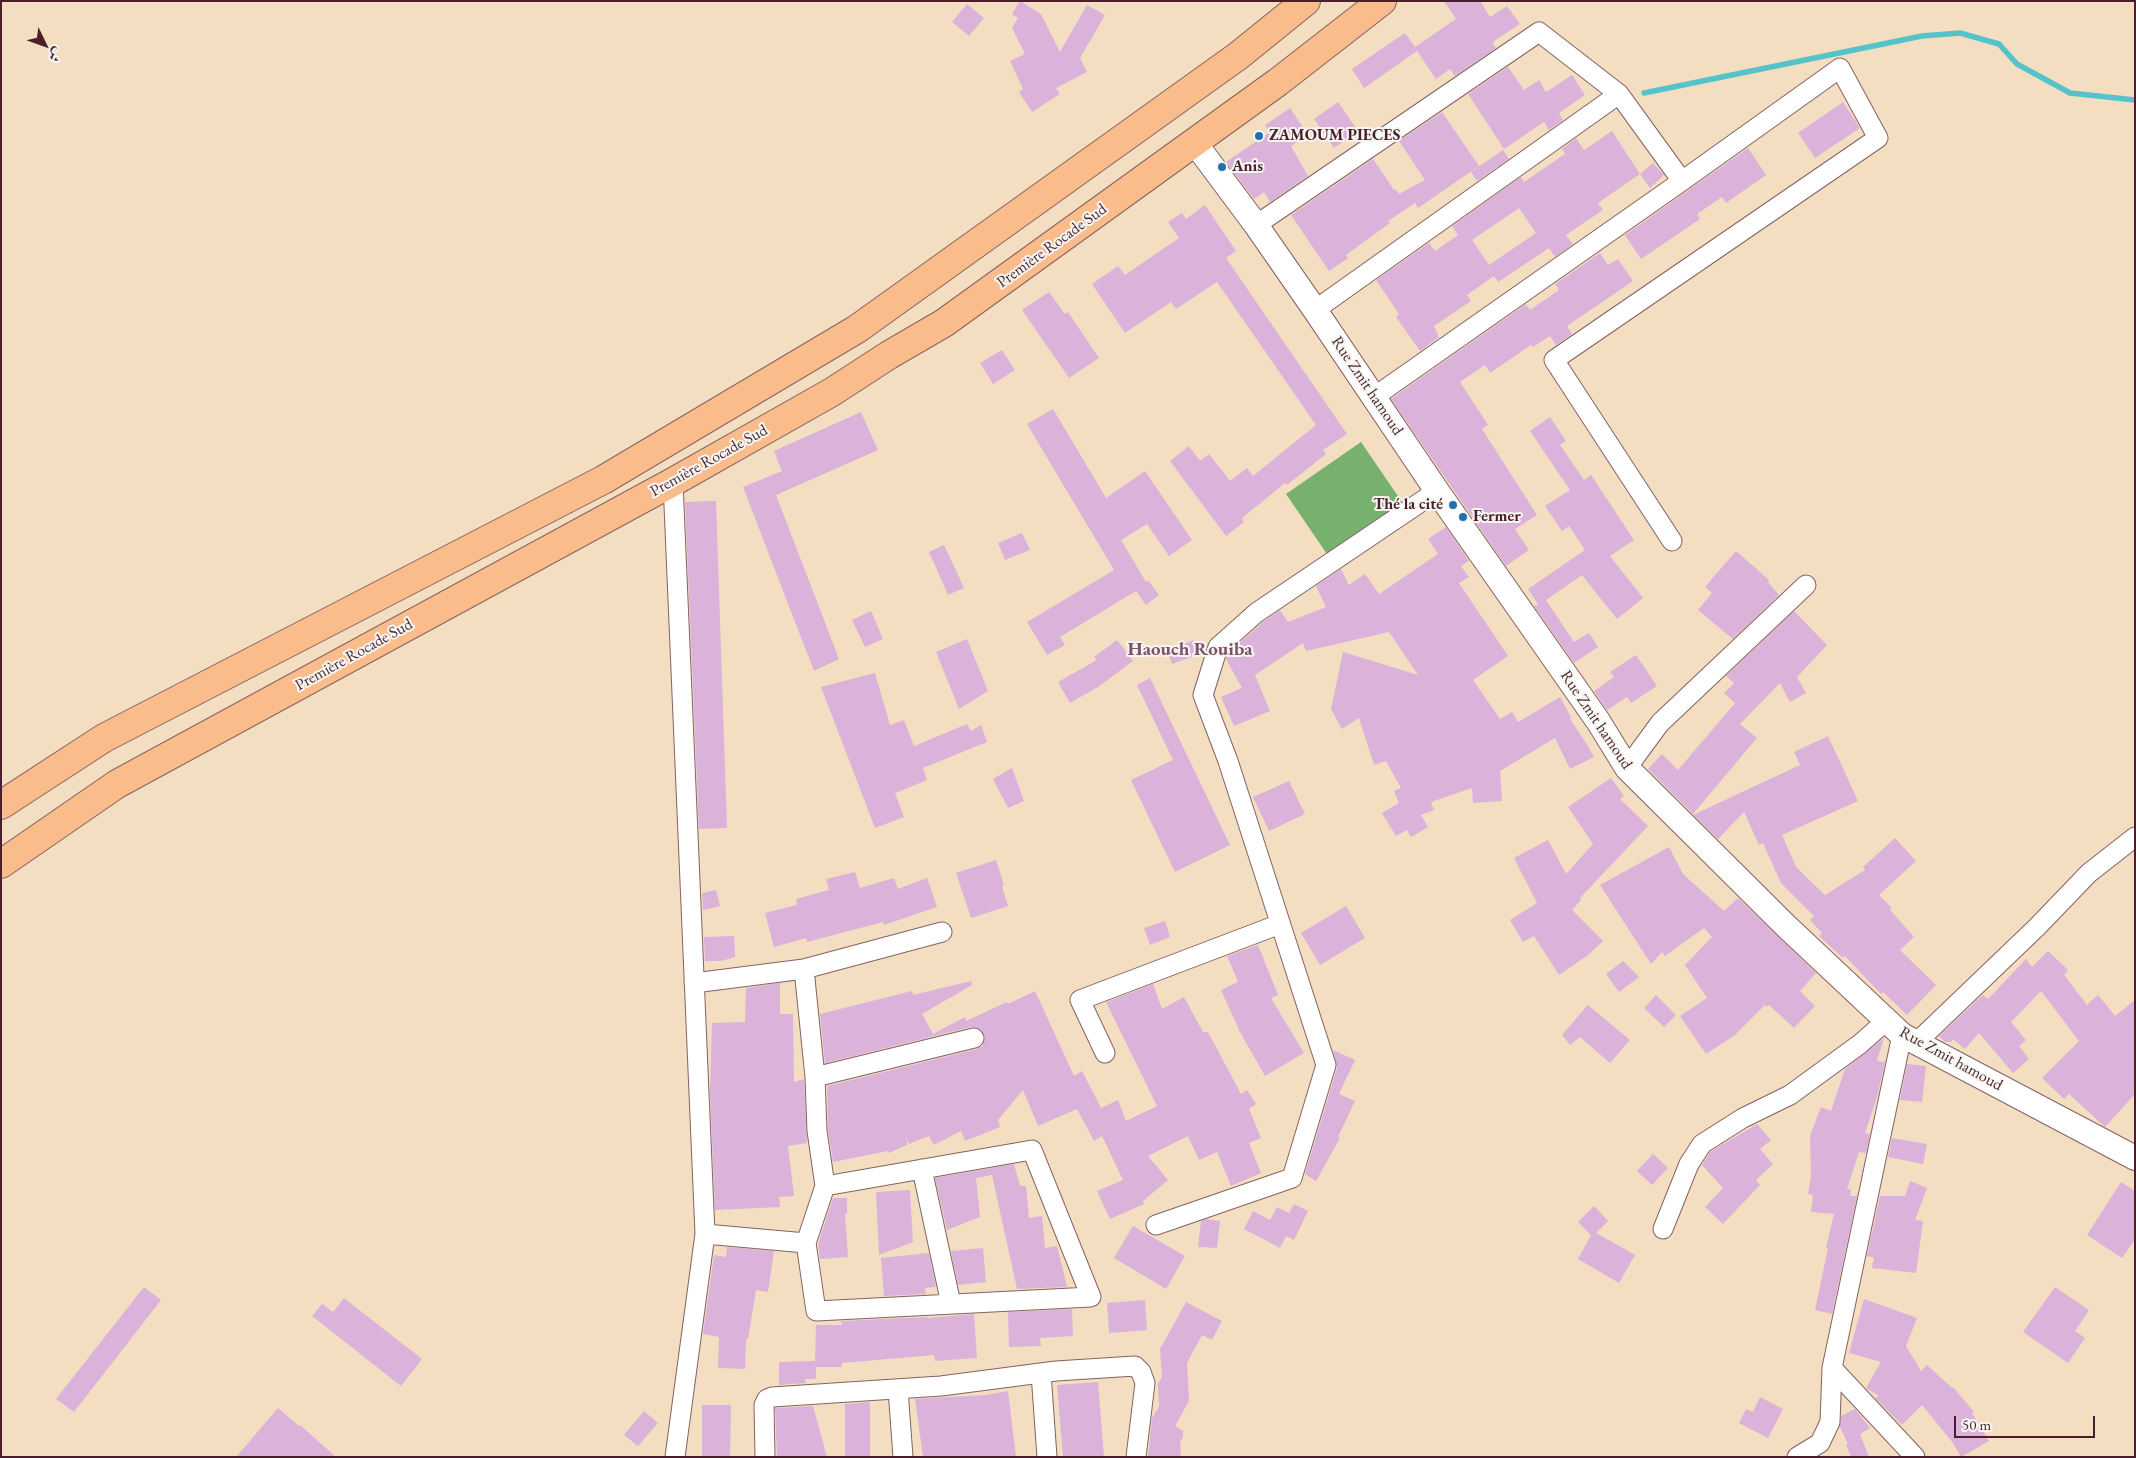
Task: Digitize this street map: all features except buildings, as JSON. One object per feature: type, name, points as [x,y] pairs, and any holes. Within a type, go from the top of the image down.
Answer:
[{"type":"highway","points":[[1,805],[104,738],[603,480],[857,329],[1216,72],[1306,1]]},
{"type":"highway","name":"Première Rocade Sud","points":[[1,864],[117,784],[673,482],[832,392],[888,355],[944,323],[1278,82],[1382,1]]},
{"type":"street","points":[[1256,224],[1539,32],[1619,94],[1682,181]]},
{"type":"street","points":[[1374,397],[1840,68],[1878,138],[1554,360],[1672,541]]},
{"type":"street","points":[[1316,310],[1619,94]]},
{"type":"street","name":"Rue Zmit hamoud","points":[[1195,143],[1256,224],[1316,310],[1437,491],[1598,721],[1627,768],[1786,926],[1902,1032],[2135,1158]]},
{"type":"street","points":[[673,482],[705,1234],[675,1457]]},
{"type":"street","points":[[1156,1225],[1292,1178],[1326,1065],[1228,761],[1203,695],[1218,647],[1256,613],[1437,491]]},
{"type":"street","points":[[1627,768],[1660,723],[1806,585]]},
{"type":"street","points":[[1664,1229],[1688,1164],[1702,1144],[1743,1118],[1790,1095],[1860,1044],[1902,1032],[2037,927],[2089,873],[2135,837]]},
{"type":"street","points":[[1105,1053],[1080,1000],[1280,924]]},
{"type":"street","points":[[694,983],[804,969],[942,932]]},
{"type":"street","points":[[804,969],[815,1077],[816,1131],[825,1186],[806,1243],[816,1311],[1091,1297],[1032,1150],[825,1186]]},
{"type":"street","points":[[1797,1457],[1820,1443],[1830,1422],[1832,1368],[1902,1032]]},
{"type":"street","points":[[815,1077],[974,1038]]},
{"type":"street","points":[[922,1169],[951,1304]]},
{"type":"street","points":[[705,1234],[806,1243]]},
{"type":"street","points":[[765,1457],[764,1405],[767,1399],[772,1397],[941,1386],[1042,1373],[1135,1366],[1141,1372],[1145,1383],[1136,1457]]},
{"type":"street","points":[[1832,1368],[1914,1457]]},
{"type":"street","points":[[1042,1373],[1047,1457]]},
{"type":"street","points":[[898,1389],[903,1457]]},
{"type":"green space","points":[[1361,442],[1404,505],[1329,557],[1286,494]]},
{"type":"waterway","points":[[1644,93],[1922,36],[1960,33],[1999,44],[2017,64],[2070,93],[2135,100]]},
{"type":"place","name":"ZAMOUM PIECES","points":[[1259,136]]},
{"type":"place","name":"Anis","points":[[1222,167]]},
{"type":"place","name":"Thé la cité","points":[[1453,505]]},
{"type":"place","name":"Fermer","points":[[1463,517]]},
{"type":"district","name":"Haouch Rouiba","points":[[1190,650]]}]
